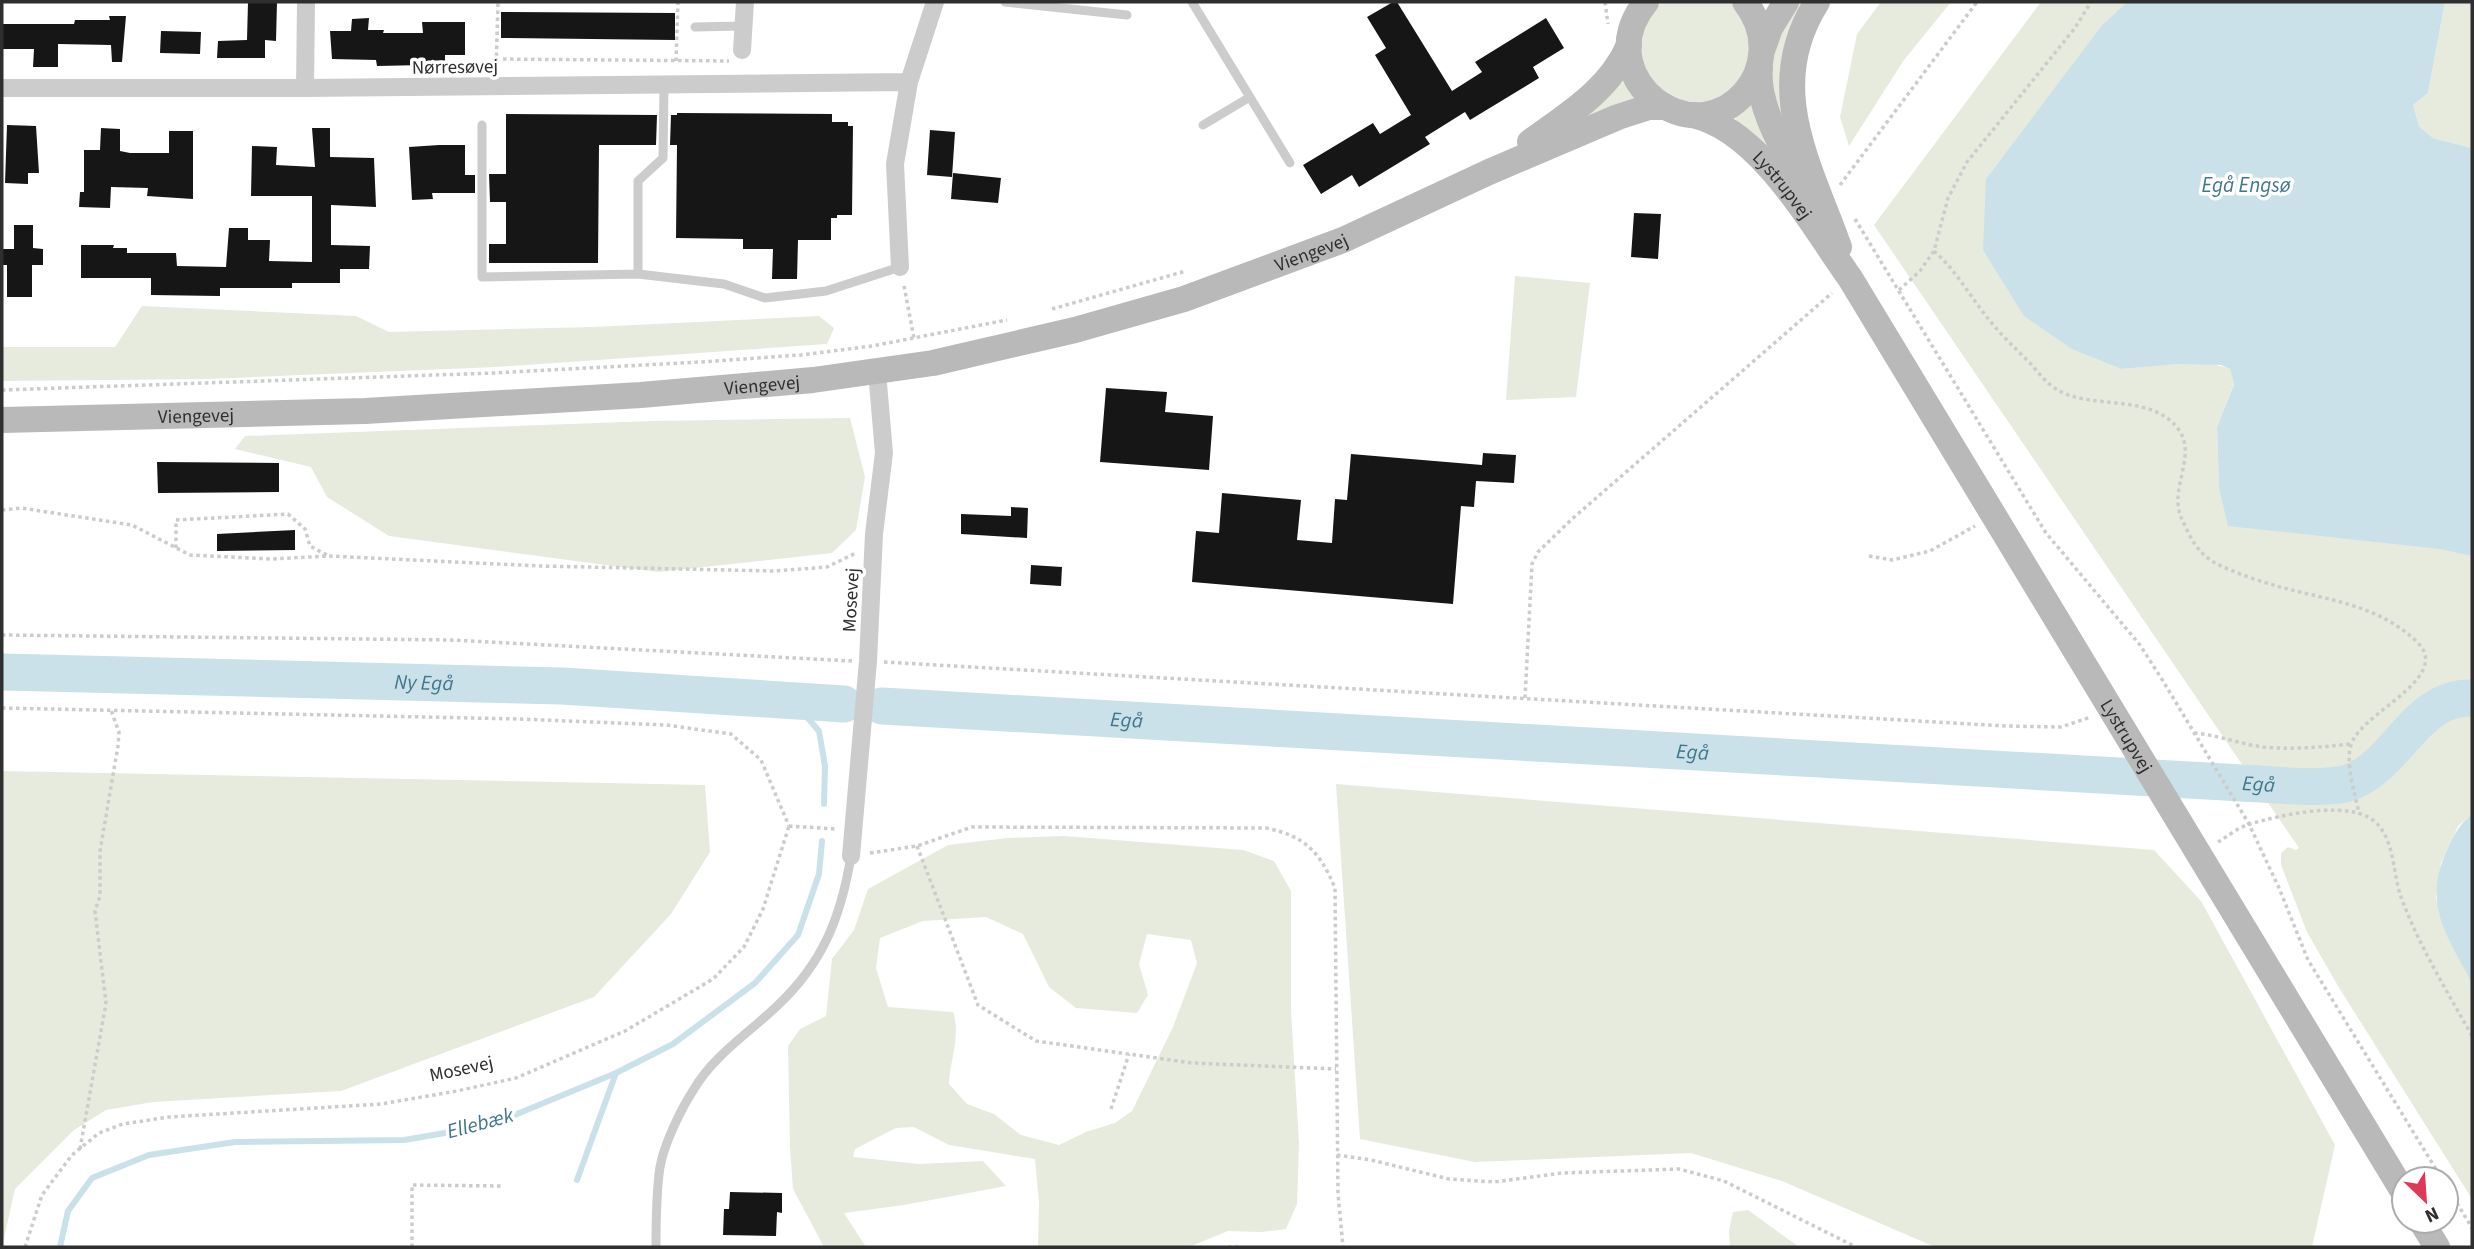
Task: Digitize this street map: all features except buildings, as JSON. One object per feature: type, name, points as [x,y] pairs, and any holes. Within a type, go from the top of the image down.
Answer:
[{"type":"street","points":[[305,88],[306,2]]},
{"type":"street","points":[[741,56],[745,2]]},
{"type":"street","points":[[900,267],[895,164],[909,82],[935,2]]},
{"type":"street","name":"Lystrupvej","points":[[1745,2],[1759,27],[1759,89],[1774,127],[1839,248],[1850,278]]},
{"type":"street","points":[[1693,114],[1714,112],[1737,100],[1751,86],[1770,28],[1786,2]]},
{"type":"street","points":[[1817,2],[1805,24],[1795,53],[1792,100],[1798,136],[1839,248]]},
{"type":"street","points":[[1639,6],[1629,46],[1632,66],[1639,83],[1648,94],[1666,107]]},
{"type":"street","name":"Viengevej","points":[[1489,172],[1601,88],[1615,72],[1629,46]]},
{"type":"street","name":"Nørresøvej","points":[[2,88],[664,86],[909,82]]},
{"type":"street","name":"Viengevej","points":[[2,420],[365,411],[680,392],[772,385],[933,363],[1075,330],[1184,299],[1343,240],[1489,172],[1625,115],[1650,107],[1666,107]]},
{"type":"street","name":"Lystrupvej","points":[[1666,107],[1693,114],[1725,129],[1753,151],[1793,197],[1850,278],[2390,1170]]},
{"type":"street","name":"Mosevej","points":[[851,856],[874,534],[884,453],[877,372]]},
{"type":"lane","points":[[1005,2],[1127,15]]},
{"type":"lane","points":[[1192,2],[1290,163]]},
{"type":"lane","points":[[695,27],[743,26]]},
{"type":"lane","points":[[638,274],[638,181],[663,158],[664,86]]},
{"type":"lane","points":[[1203,125],[1250,97]]},
{"type":"lane","points":[[482,125],[482,277],[638,274],[724,284],[765,298],[825,291],[900,267]]},
{"type":"lane","name":"Mosevej","points":[[656,1247],[660,1165],[677,1120],[695,1087],[722,1054],[778,1006],[809,972],[829,939],[845,895],[851,856]]},
{"type":"path","points":[[495,86],[498,2]]},
{"type":"path","points":[[676,61],[678,2]]},
{"type":"path","points":[[1832,179],[1837,189],[1977,2]]},
{"type":"path","points":[[1899,290],[1920,271],[1934,251],[1948,198],[1967,162],[2075,28],[2091,2]]},
{"type":"path","points":[[496,59],[676,61],[741,56]]},
{"type":"path","points":[[1851,213],[2046,533],[2140,645],[2204,749],[2249,824],[2308,960],[2433,1165]]},
{"type":"path","points":[[1934,251],[1990,322],[2053,388],[2071,397],[2116,402],[2148,410],[2165,417],[2177,428],[2185,447],[2178,493],[2180,515],[2192,541],[2203,555],[2230,569],[2276,586],[2365,609],[2395,624],[2416,640],[2425,654],[2425,665],[2420,676],[2359,731],[2351,744],[2349,758],[2358,813]]},
{"type":"path","points":[[900,267],[914,338]]},
{"type":"path","points":[[1525,698],[1532,564],[1538,552],[1572,519],[1850,278]]},
{"type":"path","points":[[2,510],[21,508],[132,525],[190,555],[271,559],[329,556],[540,566],[774,571],[827,567],[856,553],[874,534]]},
{"type":"path","points":[[177,548],[176,520],[288,514],[305,529],[310,546],[329,556]]},
{"type":"path","points":[[1869,556],[1892,560],[1930,551],[1995,515]]},
{"type":"path","points":[[2,635],[451,640],[2061,727],[2112,707]]},
{"type":"path","points":[[2,708],[519,719],[666,725],[731,734],[761,760],[789,826],[852,830]]},
{"type":"path","points":[[80,1149],[106,1003],[95,911],[100,896],[100,851],[118,746],[119,733],[111,710]]},
{"type":"path","points":[[2194,733],[2212,734],[2262,747],[2298,748],[2351,744]]},
{"type":"path","points":[[2199,853],[2249,824],[2294,813],[2358,813],[2379,825],[2386,837],[2401,896],[2421,943],[2472,1036]]},
{"type":"path","name":"Mosevej","points":[[25,1247],[42,1195],[80,1149],[99,1133],[123,1124],[169,1117],[381,1104],[457,1091],[516,1078],[625,1031],[713,979],[744,947],[763,909],[789,826]]},
{"type":"path","points":[[851,856],[917,846],[972,827],[1266,828],[1286,832],[1309,845],[1325,865],[1335,888],[1337,1156],[1343,1247]]},
{"type":"path","points":[[917,846],[978,1005],[1036,1041],[1192,1063],[1337,1069]]},
{"type":"path","points":[[1111,1109],[1129,1054]]},
{"type":"path","points":[[1337,1156],[1371,1160],[1449,1179],[1494,1182],[1562,1174],[1679,1169],[1724,1181],[1856,1247]]},
{"type":"path","points":[[412,1247],[412,1185],[503,1186]]},
{"type":"path","points":[[2460,1208],[2472,1228]]},
{"type":"path","points":[[1228,1247],[1242,1247]]},
{"type":"shaded area","points":[[1661,2],[1730,2],[1742,21],[1752,56],[1735,89],[1706,103],[1679,101],[1655,85],[1643,65],[1639,46],[1651,12]]},
{"type":"shaded area","points":[[1795,2],[1811,2],[1793,138],[1775,104],[1770,83],[1776,46]]},
{"type":"shaded area","points":[[1881,2],[1951,2],[1904,60],[1849,146],[1840,117],[1857,34]]},
{"type":"shaded area","points":[[2041,2],[2127,2],[2103,24],[2122,369],[2192,363],[2219,365],[2230,369],[2234,383],[2217,427],[2219,488],[2472,556],[2472,814],[2458,826],[2441,863],[2436,898],[2449,940],[2472,983],[2472,1199],[2460,1180],[2460,1165],[2451,1165],[2307,932],[2281,865],[2281,853],[2288,847],[2296,850],[2299,848],[1874,225]]},
{"type":"shaded area","points":[[2445,2],[2472,2],[2472,148],[2433,138],[2419,126],[2413,105],[2428,93]]},
{"type":"shaded area","points":[[1624,81],[1638,100],[1582,125],[1594,105]]},
{"type":"shaded area","points":[[1753,101],[1772,160],[1734,117]]},
{"type":"shaded area","points":[[1515,276],[1590,283],[1576,397],[1506,400]]},
{"type":"shaded area","points":[[142,306],[356,316],[389,332],[593,327],[819,316],[834,328],[827,344],[496,367],[208,379],[2,381],[2,347],[115,347]]},
{"type":"shaded area","points":[[850,418],[865,477],[856,530],[832,553],[658,572],[389,536],[327,497],[311,467],[235,449],[245,436],[652,421]]},
{"type":"shaded area","points":[[2,771],[705,785],[710,852],[671,914],[594,997],[341,1091],[153,1102],[106,1110],[74,1130],[15,1189],[2,1247]]},
{"type":"shaded area","points":[[1336,784],[2154,850],[2201,901],[2335,1145],[2312,1247],[1935,1247],[1782,1181],[1691,1153],[1475,1162],[1360,1139]]},
{"type":"shaded area","points":[[1064,836],[1243,850],[1274,861],[1291,891],[1291,1011],[1299,1143],[1297,1204],[1286,1229],[1261,1232],[1228,1231],[1189,1247],[1038,1247],[1039,1203],[1035,1159],[949,1145],[914,1127],[896,1128],[855,1149],[853,1157],[919,1164],[983,1161],[1006,1186],[844,1213],[866,1247],[824,1247],[793,1189],[788,1046],[800,1029],[826,1016],[832,959],[854,930],[868,889],[948,845],[1007,838]],"holes":[[[986,917],[1023,934],[1049,987],[1076,1008],[1137,1013],[1148,995],[1139,964],[1147,934],[1191,940],[1197,963],[1173,1027],[1132,1111],[1115,1123],[1086,1132],[1059,1145],[1021,1135],[994,1114],[967,1104],[949,1084],[956,1039],[953,1012],[888,1007],[876,968],[880,938],[923,921]]]},
{"type":"shaded area","points":[[1748,1210],[1799,1247],[1730,1247],[1729,1230],[1733,1212]]},
{"type":"water","name":"Egå Engsø","points":[[2127,2],[2445,2],[2428,93],[2413,105],[2419,126],[2433,138],[2472,148],[2472,556],[2440,549],[2228,526],[2219,488],[2217,427],[2234,384],[2230,369],[2221,365],[2176,364],[2122,369],[2072,349],[2024,316],[1983,250],[1986,179],[2103,24]]},
{"type":"water","points":[[2472,814],[2472,983],[2441,919],[2437,887],[2440,869],[2450,844],[2460,826]]},
{"type":"waterway","name":"Ny Egå","points":[[2,672],[562,686],[844,704]]},
{"type":"waterway","name":"Egå","points":[[882,706],[2313,787],[2351,782],[2382,761],[2421,719],[2436,708],[2453,700],[2472,698]]},
{"type":"waterway","points":[[793,701],[819,731],[825,766],[824,804]]},
{"type":"waterway","name":"Ellebæk","points":[[60,1247],[68,1211],[92,1178],[149,1155],[235,1142],[404,1140],[445,1133],[517,1114],[616,1073],[673,1044],[755,983],[798,935],[819,874],[822,841]]},
{"type":"waterway","points":[[577,1180],[616,1073]]}]
